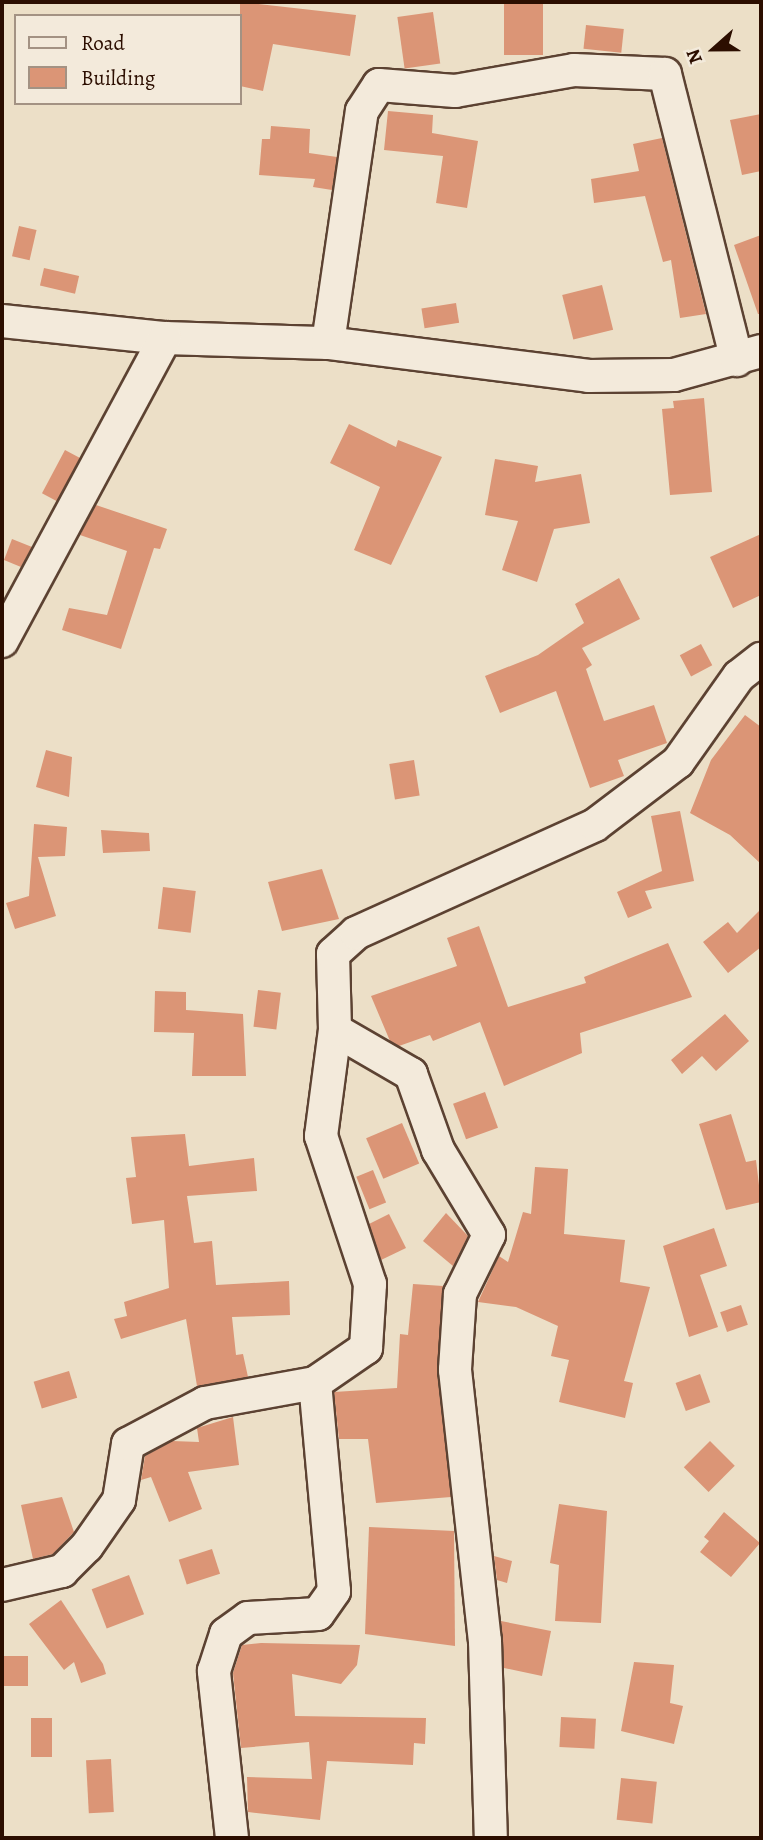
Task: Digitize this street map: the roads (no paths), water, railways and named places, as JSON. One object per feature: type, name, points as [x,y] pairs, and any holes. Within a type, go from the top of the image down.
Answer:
[{"type":"street","points":[[2,321],[165,338],[328,343],[589,376],[674,375],[749,356],[664,74],[573,70],[455,91],[379,85],[362,111],[328,343]]},
{"type":"street","points":[[2,641],[165,338]]},
{"type":"street","points":[[2,1585],[62,1571],[87,1546],[120,1500],[128,1444],[205,1403],[315,1383],[366,1348],[370,1284],[321,1136],[335,1030],[333,954],[355,933],[596,825],[678,762],[738,676],[761,659]]},
{"type":"street","points":[[335,1030],[411,1074],[438,1150],[489,1235],[460,1294],[455,1370],[485,1641],[492,1838]]},
{"type":"street","points":[[232,1838],[214,1671],[226,1634],[248,1618],[318,1614],[334,1591],[315,1383]]}]
